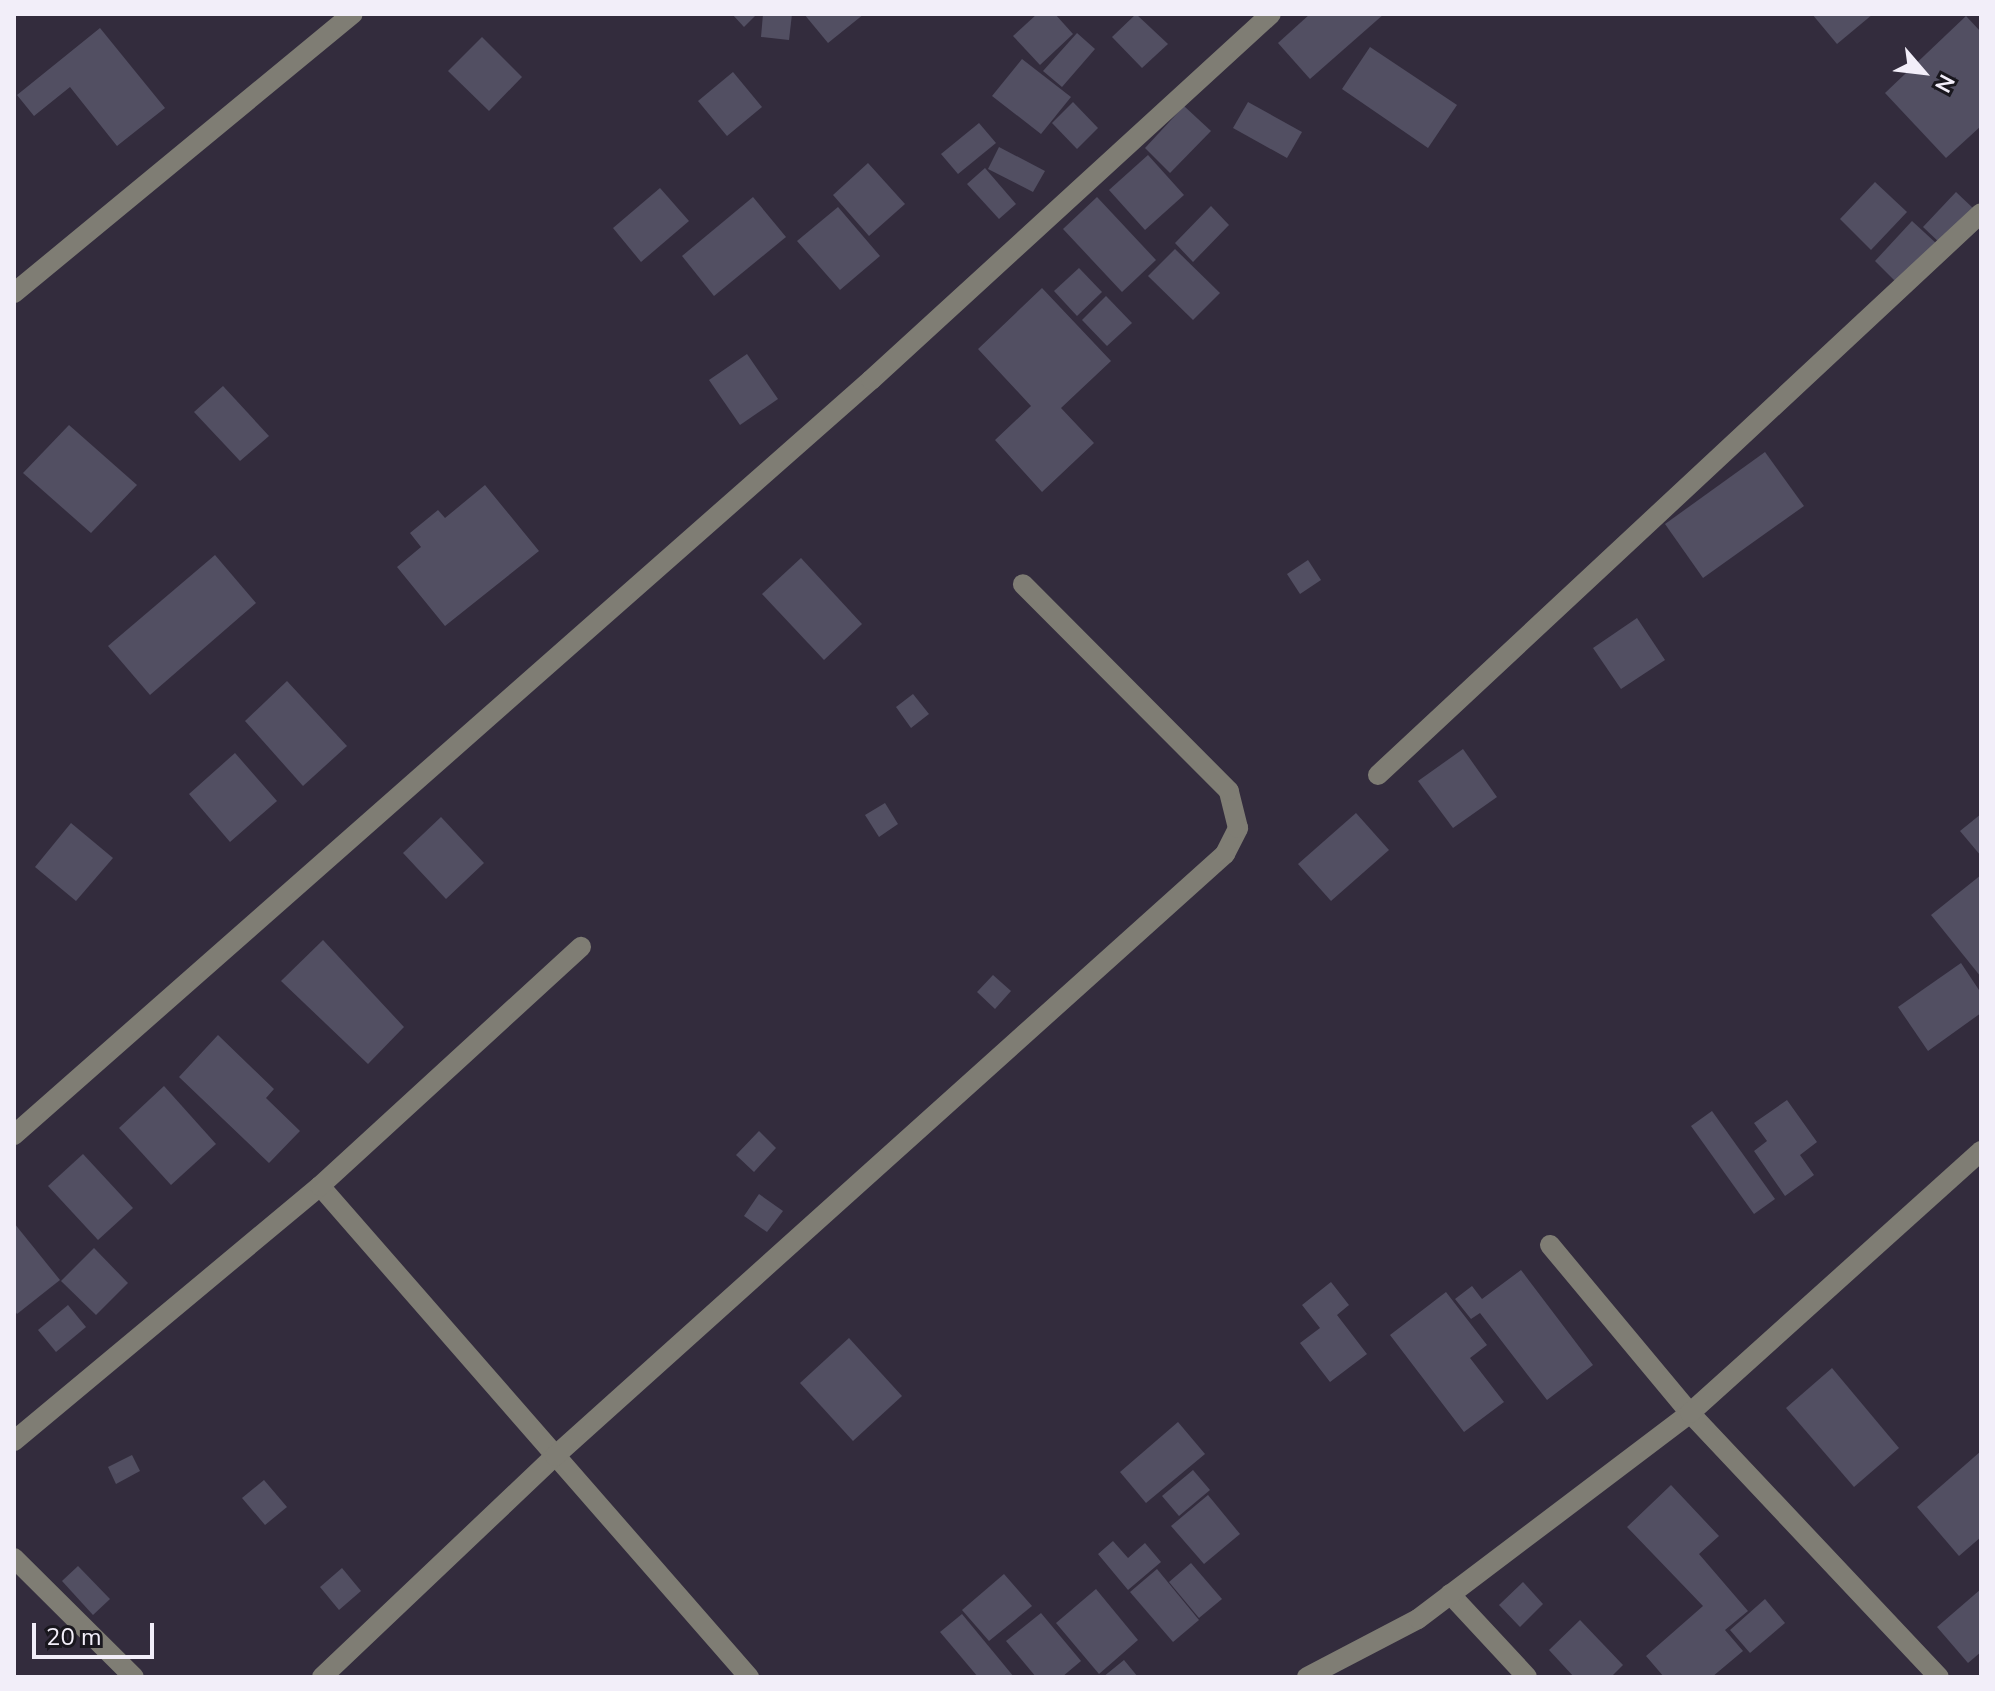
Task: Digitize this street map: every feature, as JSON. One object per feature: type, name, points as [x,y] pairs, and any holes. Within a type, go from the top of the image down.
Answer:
[{"type":"street","points":[[14,293],[353,14]]},
{"type":"street","points":[[14,1135],[871,380],[1271,14]]},
{"type":"street","points":[[1378,775],[1981,213]]},
{"type":"street","points":[[322,1677],[555,1456],[1225,854],[1238,828],[1229,791],[1023,584]]},
{"type":"street","points":[[14,1441],[320,1186],[581,947]]},
{"type":"street","points":[[1307,1677],[1418,1619],[1690,1413],[1981,1151]]},
{"type":"street","points":[[320,1186],[749,1677]]},
{"type":"street","points":[[1550,1245],[1690,1413],[1939,1677]]},
{"type":"street","points":[[14,1558],[134,1677]]},
{"type":"street","points":[[1450,1594],[1527,1677]]},
{"type":"building","points":[[732,14],[757,14],[744,27]]},
{"type":"building","points":[[763,14],[792,14],[789,40],[761,37]]},
{"type":"building","points":[[804,14],[864,14],[828,43]]},
{"type":"building","points":[[1037,14],[1055,14],[1073,34],[1040,65],[1013,36]]},
{"type":"building","points":[[1136,14],[1168,44],[1142,68],[1112,37]]},
{"type":"building","points":[[1310,14],[1384,14],[1310,79],[1278,43]]},
{"type":"building","points":[[1812,14],[1873,14],[1837,44]]},
{"type":"building","points":[[1966,16],[1981,32],[1981,126],[1946,158],[1885,93]]},
{"type":"building","points":[[100,28],[165,108],[117,146],[70,87],[34,116],[17,95]]},
{"type":"building","points":[[1077,33],[1095,49],[1062,87],[1043,71]]},
{"type":"building","points":[[482,37],[522,77],[489,111],[448,71]]},
{"type":"building","points":[[1370,47],[1457,105],[1428,148],[1342,89]]},
{"type":"building","points":[[1022,59],[1071,97],[1041,134],[992,96]]},
{"type":"building","points":[[733,72],[762,107],[727,136],[698,101]]},
{"type":"building","points":[[1073,102],[1098,128],[1077,149],[1052,123]]},
{"type":"building","points":[[1248,102],[1302,132],[1287,158],[1233,128]]},
{"type":"building","points":[[1184,106],[1211,131],[1170,173],[1145,148]]},
{"type":"building","points":[[979,123],[996,143],[958,174],[941,154]]},
{"type":"building","points":[[999,147],[1045,171],[1033,192],[988,169]]},
{"type":"building","points":[[1148,155],[1184,195],[1145,230],[1109,190]]},
{"type":"building","points":[[868,163],[905,204],[869,236],[833,195]]},
{"type":"building","points":[[985,168],[1016,204],[999,219],[967,184]]},
{"type":"building","points":[[1875,182],[1907,212],[1871,250],[1840,219]]},
{"type":"building","points":[[660,188],[689,221],[641,262],[613,228]]},
{"type":"building","points":[[1956,192],[1975,210],[1942,245],[1923,227]]},
{"type":"building","points":[[753,197],[786,237],[714,296],[682,256]]},
{"type":"building","points":[[1097,197],[1156,260],[1122,292],[1063,229]]},
{"type":"building","points":[[1211,206],[1229,225],[1193,262],[1175,243]]},
{"type":"building","points":[[838,207],[880,256],[840,290],[797,241]]},
{"type":"building","points":[[1912,221],[1937,244],[1898,284],[1875,261]]},
{"type":"building","points":[[1175,249],[1220,293],[1193,320],[1148,276]]},
{"type":"building","points":[[1079,268],[1102,292],[1077,316],[1054,291]]},
{"type":"building","points":[[1042,288],[1111,361],[1061,408],[1094,443],[1042,492],[995,440],[1031,406],[978,349]]},
{"type":"building","points":[[1106,296],[1132,323],[1107,346],[1082,320]]},
{"type":"building","points":[[747,354],[778,399],[740,425],[709,380]]},
{"type":"building","points":[[223,386],[269,436],[240,461],[194,412]]},
{"type":"building","points":[[69,425],[137,485],[91,533],[23,473]]},
{"type":"building","points":[[1765,452],[1804,506],[1703,578],[1665,524]]},
{"type":"building","points":[[485,485],[539,551],[445,626],[397,567],[421,547],[410,533],[438,510],[445,518]]},
{"type":"building","points":[[215,555],[256,603],[150,695],[108,646]]},
{"type":"building","points":[[801,558],[862,624],[824,660],[762,594]]},
{"type":"building","points":[[1308,560],[1321,580],[1300,594],[1287,574]]},
{"type":"building","points":[[1637,618],[1665,660],[1621,689],[1593,648]]},
{"type":"building","points":[[287,681],[347,746],[303,786],[245,721]]},
{"type":"building","points":[[913,694],[929,714],[911,728],[896,707]]},
{"type":"building","points":[[1463,749],[1497,797],[1453,828],[1418,781]]},
{"type":"building","points":[[235,753],[277,801],[230,842],[189,794]]},
{"type":"building","points":[[885,803],[898,824],[879,837],[865,815]]},
{"type":"building","points":[[1356,813],[1389,850],[1331,901],[1298,864]]},
{"type":"building","points":[[1981,814],[1981,856],[1960,831]]},
{"type":"building","points":[[441,817],[484,863],[446,899],[403,853]]},
{"type":"building","points":[[71,823],[113,858],[76,901],[35,867]]},
{"type":"building","points":[[1981,875],[1981,977],[1931,915]]},
{"type":"building","points":[[323,940],[404,1027],[368,1064],[281,981]]},
{"type":"building","points":[[1961,963],[1981,993],[1981,1013],[1928,1051],[1898,1007]]},
{"type":"building","points":[[993,975],[1011,991],[995,1009],[977,992]]},
{"type":"building","points":[[218,1035],[274,1089],[266,1098],[300,1131],[269,1163],[179,1077]]},
{"type":"building","points":[[164,1086],[216,1144],[171,1185],[119,1128]]},
{"type":"building","points":[[1787,1100],[1817,1142],[1800,1155],[1814,1175],[1785,1196],[1754,1151],[1767,1141],[1754,1123]]},
{"type":"building","points":[[1712,1111],[1775,1199],[1754,1214],[1691,1126]]},
{"type":"building","points":[[759,1131],[776,1148],[754,1172],[736,1155]]},
{"type":"building","points":[[83,1154],[133,1208],[98,1240],[48,1186]]},
{"type":"building","points":[[759,1194],[783,1211],[767,1232],[744,1216]]},
{"type":"building","points":[[14,1223],[60,1280],[17,1314],[14,1310]]},
{"type":"building","points":[[94,1248],[128,1283],[96,1315],[61,1281]]},
{"type":"building","points":[[1521,1270],[1593,1365],[1547,1400],[1480,1313],[1471,1319],[1455,1299],[1472,1286],[1482,1299]]},
{"type":"building","points":[[1331,1282],[1349,1305],[1337,1315],[1367,1354],[1330,1382],[1300,1343],[1320,1328],[1302,1305]]},
{"type":"building","points":[[1446,1292],[1487,1345],[1470,1358],[1504,1402],[1464,1432],[1390,1335]]},
{"type":"building","points":[[68,1305],[86,1327],[56,1352],[38,1330]]},
{"type":"building","points":[[849,1338],[902,1396],[853,1441],[800,1383]]},
{"type":"building","points":[[1832,1368],[1899,1448],[1854,1487],[1786,1408]]},
{"type":"building","points":[[1178,1422],[1205,1454],[1146,1503],[1120,1472]]},
{"type":"building","points":[[1981,1451],[1981,1537],[1959,1556],[1917,1507]]},
{"type":"building","points":[[132,1455],[140,1471],[116,1484],[108,1467]]},
{"type":"building","points":[[1193,1470],[1210,1490],[1179,1516],[1162,1496]]},
{"type":"building","points":[[264,1480],[287,1507],[265,1525],[242,1498]]},
{"type":"building","points":[[1671,1485],[1719,1536],[1699,1554],[1748,1611],[1725,1630],[1743,1651],[1712,1677],[1664,1677],[1646,1656],[1703,1606],[1627,1527]]},
{"type":"building","points":[[1208,1495],[1240,1534],[1204,1564],[1171,1526]]},
{"type":"building","points":[[1113,1541],[1128,1558],[1145,1543],[1161,1562],[1128,1590],[1098,1554]]},
{"type":"building","points":[[1191,1563],[1222,1599],[1199,1618],[1169,1582]]},
{"type":"building","points":[[78,1566],[110,1599],[93,1615],[62,1581]]},
{"type":"building","points":[[342,1568],[361,1591],[339,1610],[320,1587]]},
{"type":"building","points":[[1157,1569],[1199,1620],[1173,1642],[1130,1592]]},
{"type":"building","points":[[1004,1574],[1032,1606],[989,1641],[962,1610]]},
{"type":"building","points":[[1523,1582],[1543,1604],[1520,1627],[1499,1605]]},
{"type":"building","points":[[1096,1589],[1138,1640],[1099,1674],[1056,1623]]},
{"type":"building","points":[[1981,1589],[1981,1652],[1968,1663],[1937,1627]]},
{"type":"building","points":[[1765,1599],[1785,1623],[1750,1653],[1730,1630]]},
{"type":"building","points":[[1041,1613],[1081,1661],[1062,1677],[1036,1677],[1006,1641]]},
{"type":"building","points":[[962,1614],[1014,1677],[978,1677],[940,1632]]},
{"type":"building","points":[[1580,1620],[1623,1665],[1611,1677],[1574,1677],[1549,1650]]},
{"type":"building","points":[[1124,1660],[1138,1677],[1103,1677]]}]
